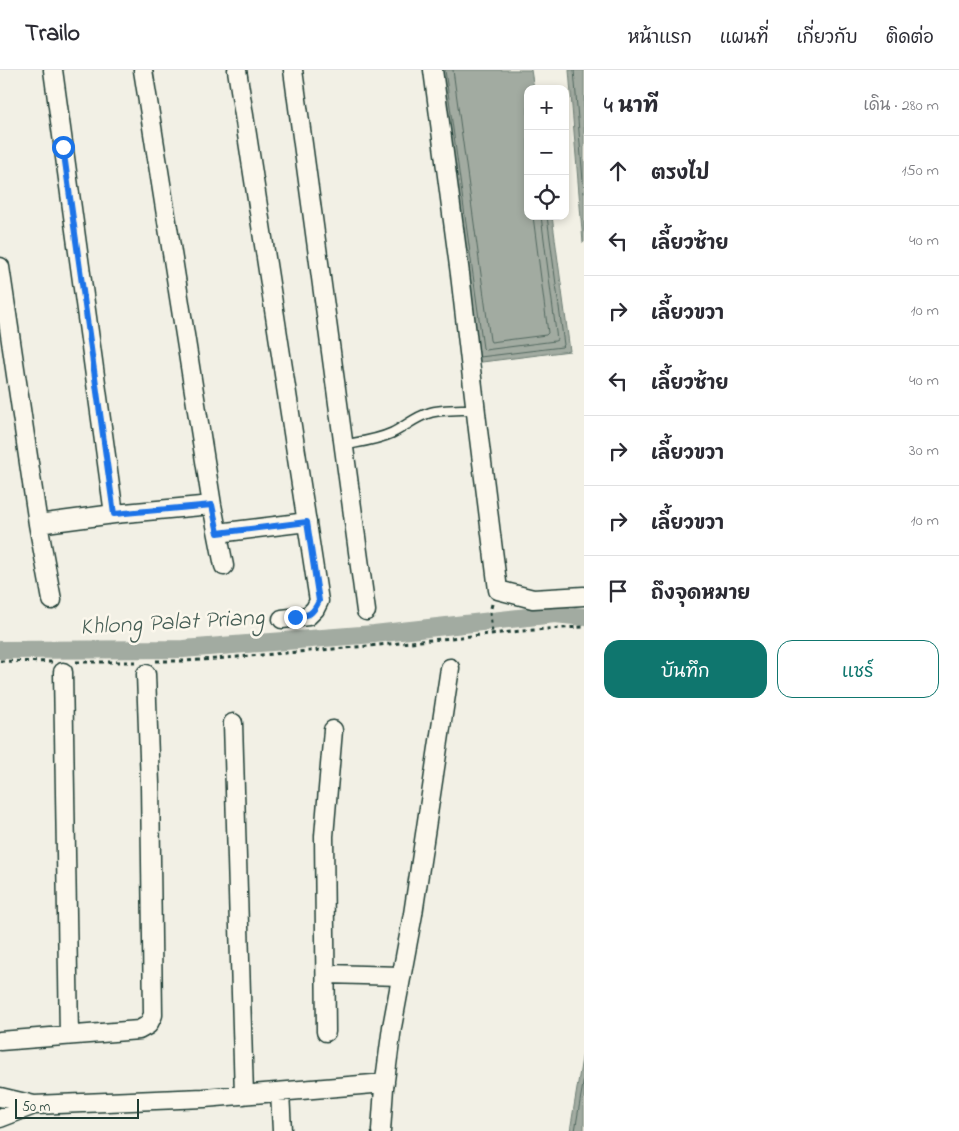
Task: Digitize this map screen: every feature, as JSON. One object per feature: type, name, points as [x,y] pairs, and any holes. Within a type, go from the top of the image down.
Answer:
[{"type":"street","points":[[53,70],[114,514]]},
{"type":"street","points":[[143,70],[212,505],[224,566]]},
{"type":"street","points":[[237,70],[319,601],[315,609],[308,616],[282,618]]},
{"type":"street","points":[[293,70],[366,612]]},
{"type":"street","points":[[433,70],[498,590],[532,599],[584,596]]},
{"type":"street","points":[[0,267],[38,524],[52,600]]},
{"type":"street","points":[[38,524],[114,514],[212,505]]},
{"type":"street","points":[[218,533],[307,522]]},
{"type":"street","points":[[64,665],[69,1035]]},
{"type":"street","points":[[0,1041],[139,1030],[148,1024],[153,1015],[149,666]]},
{"type":"street","points":[[381,1131],[392,1027],[414,904],[450,668]]},
{"type":"street","points":[[233,723],[244,1094]]},
{"type":"street","points":[[326,1032],[324,836],[333,730]]},
{"type":"street","points":[[326,974],[401,976]]},
{"type":"street","points":[[0,1097],[34,1105],[204,1098],[385,1083]]},
{"type":"street","points":[[280,1092],[282,1131]]},
{"type":"street","points":[[0,1118],[34,1105]]},
{"type":"lane","points":[[344,445],[385,436],[431,412],[475,409]]},
{"type":"path","points":[[490,612],[492,633]]},
{"type":"path","points":[[0,661],[64,665],[149,666],[184,661],[386,645],[544,628],[584,627]]},
{"type":"water","points":[[434,70],[531,70],[533,85],[524,85],[524,220],[553,220],[570,351],[474,363]]},
{"type":"water","points":[[569,70],[584,70],[583,243]]},
{"type":"water","points":[[584,1046],[584,1131],[570,1131]]},
{"type":"waterway","name":"Khlong Palat Priang","points":[[0,650],[183,649],[374,634],[555,614],[584,617]]},
{"type":"route","points":[[63,147],[114,514],[212,505],[218,533],[307,522],[319,601],[315,609],[308,616],[295,617]]}]
